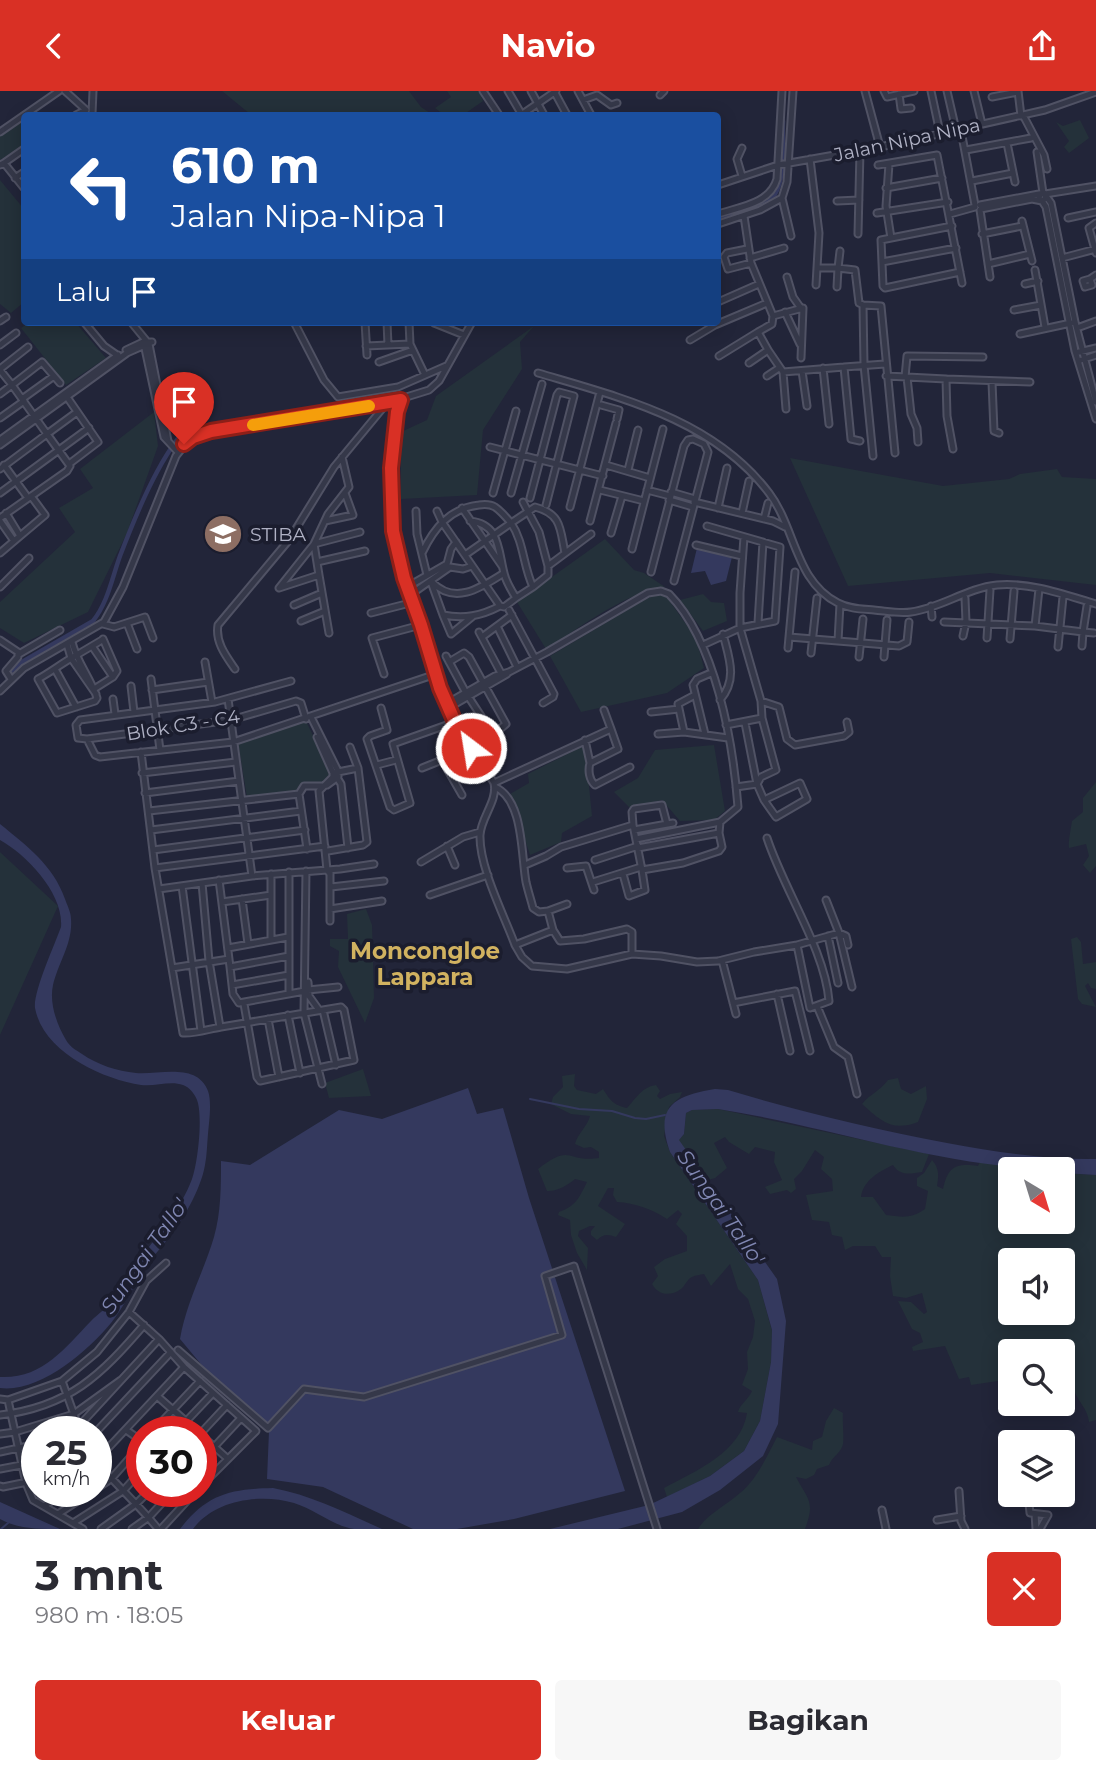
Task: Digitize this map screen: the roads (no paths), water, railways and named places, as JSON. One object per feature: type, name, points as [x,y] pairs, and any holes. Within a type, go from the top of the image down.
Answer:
[{"type":"street","points":[[30,112],[62,91],[90,112]]},
{"type":"street","points":[[91,112],[93,91]]},
{"type":"street","points":[[483,91],[497,112]]},
{"type":"street","points":[[508,91],[518,112]]},
{"type":"street","points":[[531,91],[542,112]]},
{"type":"street","points":[[524,112],[555,91],[566,112]]},
{"type":"street","points":[[578,91],[589,112]]},
{"type":"street","points":[[782,91],[783,164],[787,182],[782,198],[791,236]]},
{"type":"street","points":[[721,213],[768,195],[776,183],[783,164],[793,91]]},
{"type":"street","points":[[864,91],[880,146]]},
{"type":"street","points":[[884,91],[886,97],[914,91]]},
{"type":"street","points":[[930,91],[940,133]]},
{"type":"street","points":[[947,91],[956,130]]},
{"type":"street","points":[[974,91],[982,124]]},
{"type":"street","points":[[992,97],[1018,91],[1022,116],[1044,155],[1047,169]]},
{"type":"street","points":[[1072,91],[1076,100]]},
{"type":"street","name":"Jalan Nipa Nipa","points":[[721,184],[783,164],[860,151],[1022,116],[1096,92]]},
{"type":"street","points":[[899,94],[901,109],[911,108]]},
{"type":"street","points":[[583,100],[597,95],[611,105],[617,103]]},
{"type":"street","points":[[0,132],[21,118]]},
{"type":"street","points":[[962,136],[990,277]]},
{"type":"street","points":[[966,150],[1031,138]]},
{"type":"street","points":[[1007,143],[1015,182]]},
{"type":"street","points":[[742,176],[737,159],[743,148]]},
{"type":"street","points":[[21,151],[2,164],[21,185]]},
{"type":"street","points":[[858,234],[860,151]]},
{"type":"street","points":[[1037,152],[1042,196]]},
{"type":"street","points":[[878,165],[934,154],[937,156],[962,283]]},
{"type":"street","points":[[810,159],[818,222],[816,285]]},
{"type":"street","points":[[889,164],[886,188],[891,238]]},
{"type":"street","points":[[972,181],[1013,173]]},
{"type":"street","points":[[15,178],[21,174]]},
{"type":"street","points":[[886,188],[943,179]]},
{"type":"street","points":[[950,213],[1096,186]]},
{"type":"street","points":[[1042,196],[1051,200],[1079,352],[1096,419]]},
{"type":"street","points":[[721,223],[771,206],[782,198]]},
{"type":"street","points":[[837,201],[859,200]]},
{"type":"street","points":[[877,213],[948,202]]},
{"type":"street","points":[[1068,218],[1096,212]]},
{"type":"street","points":[[719,356],[772,324],[773,316],[747,249],[744,216]]},
{"type":"street","points":[[982,234],[1022,223],[1032,261]]},
{"type":"street","points":[[1060,259],[1096,250],[1089,228],[1096,223]]},
{"type":"street","points":[[952,226],[883,240],[880,243],[883,286],[885,288],[960,272]]},
{"type":"street","points":[[747,249],[727,253],[724,257],[728,269],[784,248]]},
{"type":"street","points":[[881,262],[956,248]]},
{"type":"street","points":[[837,287],[840,251]]},
{"type":"street","points":[[988,264],[1030,254]]},
{"type":"street","points":[[818,268],[857,272],[859,302],[863,305],[881,306],[895,453]]},
{"type":"street","points":[[1035,270],[1045,327]]},
{"type":"street","points":[[787,277],[793,297],[803,308],[801,358]]},
{"type":"street","points":[[1025,284],[1038,281]]},
{"type":"street","points":[[721,301],[759,284]]},
{"type":"street","points":[[721,322],[767,303]]},
{"type":"street","points":[[863,305],[864,365],[873,456]]},
{"type":"street","points":[[1014,310],[1041,305]]},
{"type":"street","points":[[773,316],[800,307]]},
{"type":"street","points":[[785,312],[800,344]]},
{"type":"street","points":[[1020,334],[1045,327],[1096,321]]},
{"type":"street","points":[[87,326],[104,346],[117,355]]},
{"type":"street","points":[[134,326],[145,342],[170,443],[178,452]]},
{"type":"street","points":[[296,326],[324,380],[338,397],[389,390],[446,366]]},
{"type":"street","points":[[365,326],[367,355]]},
{"type":"street","points":[[387,326],[388,345]]},
{"type":"street","points":[[409,326],[412,347],[425,375]]},
{"type":"street","points":[[442,326],[464,335]]},
{"type":"street","points":[[0,691],[32,663],[103,624],[123,587],[178,452],[193,437],[211,431],[387,403],[433,388],[470,326]]},
{"type":"street","points":[[690,339],[713,326]]},
{"type":"street","points":[[758,332],[781,370],[786,409]]},
{"type":"street","points":[[0,345],[16,333]]},
{"type":"street","points":[[0,443],[117,355],[145,342]]},
{"type":"street","points":[[35,417],[145,342]]},
{"type":"street","points":[[366,346],[412,347]]},
{"type":"street","points":[[28,347],[0,370],[69,464]]},
{"type":"street","points":[[379,362],[412,347]]},
{"type":"street","points":[[1079,352],[1096,348]]},
{"type":"street","points":[[749,362],[768,350]]},
{"type":"street","points":[[1081,360],[1096,355]]},
{"type":"street","points":[[919,442],[911,414],[906,377],[907,356],[983,357]]},
{"type":"street","points":[[1081,360],[1096,402]]},
{"type":"street","points":[[0,394],[42,362],[60,383]]},
{"type":"street","points":[[766,376],[781,370],[802,371],[823,367],[885,364]]},
{"type":"street","points":[[823,367],[828,424]]},
{"type":"street","points":[[844,367],[851,439],[859,441]]},
{"type":"street","points":[[802,371],[807,406]]},
{"type":"street","points":[[538,373],[613,395],[666,416],[701,433],[733,455],[757,478],[779,508],[803,569],[812,583],[840,604],[910,613],[975,589],[997,585],[1039,589],[1096,604]]},
{"type":"street","points":[[0,418],[54,376]]},
{"type":"street","points":[[886,376],[992,383],[1030,382]]},
{"type":"street","points":[[946,379],[947,416],[953,449]]},
{"type":"street","points":[[566,394],[570,382]]},
{"type":"street","points":[[992,383],[993,431],[999,433]]},
{"type":"street","points":[[512,493],[542,384]]},
{"type":"street","points":[[530,498],[557,395],[559,392],[574,396],[546,505]]},
{"type":"street","points":[[570,507],[600,392]]},
{"type":"street","points":[[609,407],[613,395]]},
{"type":"street","points":[[14,541],[0,520],[6,513],[67,471],[69,464],[98,443],[66,397]]},
{"type":"street","points":[[401,400],[397,412],[391,468],[391,519],[407,587],[447,706],[495,785],[508,797],[515,814],[533,908],[539,912],[548,911],[567,904]]},
{"type":"street","points":[[235,669],[224,653],[217,633],[219,625],[289,540],[317,492],[342,457],[387,403]]},
{"type":"street","points":[[590,521],[619,409],[601,405]]},
{"type":"street","points":[[493,493],[516,411]]},
{"type":"street","points":[[0,553],[45,515],[2,467],[77,412]]},
{"type":"street","points":[[0,493],[89,428]]},
{"type":"street","points":[[632,549],[663,429]]},
{"type":"street","points":[[628,470],[638,430]]},
{"type":"street","points":[[698,441],[701,433]]},
{"type":"street","points":[[651,572],[684,446],[691,439],[698,441],[706,446],[708,452],[674,581]]},
{"type":"street","points":[[490,446],[603,476]]},
{"type":"street","points":[[318,575],[279,588],[314,544],[325,521],[349,487],[342,457]]},
{"type":"street","points":[[606,464],[650,478]]},
{"type":"street","points":[[718,507],[727,468]]},
{"type":"street","points":[[742,513],[749,481]]},
{"type":"street","points":[[600,490],[644,501]]},
{"type":"street","points":[[647,490],[742,513],[785,527]]},
{"type":"street","points":[[325,521],[353,515],[345,493]]},
{"type":"street","points":[[611,533],[622,496]]},
{"type":"street","points":[[437,511],[485,585],[504,607],[548,576],[539,532],[523,502]]},
{"type":"street","points":[[764,519],[768,503]]},
{"type":"street","points":[[422,553],[428,539],[442,522],[461,508],[489,505],[498,509],[518,535],[524,568],[533,587]]},
{"type":"street","points":[[465,555],[538,507],[556,517],[565,553]]},
{"type":"street","points":[[461,508],[503,570],[516,598]]},
{"type":"street","points":[[416,512],[417,534],[422,553],[451,634],[473,616]]},
{"type":"street","points":[[6,513],[20,535]]},
{"type":"street","points":[[470,521],[485,525],[495,534],[503,570]]},
{"type":"street","points":[[707,526],[780,547],[793,539]]},
{"type":"street","points":[[581,531],[583,540]]},
{"type":"street","points":[[314,544],[359,532]]},
{"type":"street","points":[[548,566],[592,534]]},
{"type":"street","points":[[744,537],[740,628],[761,701],[762,718],[776,770]]},
{"type":"street","points":[[410,596],[448,562],[456,542]]},
{"type":"street","points":[[758,623],[763,542]]},
{"type":"street","points":[[314,544],[329,633]]},
{"type":"street","points":[[696,545],[743,556]]},
{"type":"street","points":[[703,645],[723,634],[776,619],[780,547]]},
{"type":"street","points":[[317,562],[365,551]]},
{"type":"street","points":[[0,586],[29,558]]},
{"type":"street","points":[[407,587],[430,579],[450,567],[463,569],[472,566]]},
{"type":"street","points":[[430,579],[448,592],[462,594],[474,592],[503,570]]},
{"type":"street","points":[[788,648],[795,572]]},
{"type":"street","points":[[1035,626],[1039,589]]},
{"type":"street","points":[[987,638],[990,590]]},
{"type":"street","points":[[447,706],[639,598],[657,591],[666,592],[674,599],[703,645],[717,686],[726,725],[737,809],[720,822],[637,844],[595,860]]},
{"type":"street","points":[[1010,639],[1014,591]]},
{"type":"street","points":[[294,605],[322,593]]},
{"type":"street","points":[[1058,647],[1063,597]]},
{"type":"street","points":[[811,653],[817,598]]},
{"type":"street","points":[[963,636],[966,622],[965,598]]},
{"type":"street","points":[[371,613],[414,603]]},
{"type":"street","points":[[838,641],[840,604]]},
{"type":"street","points":[[443,615],[460,618],[473,616],[500,605]]},
{"type":"street","points":[[931,606],[932,617]]},
{"type":"street","points":[[1082,646],[1087,606]]},
{"type":"street","points":[[301,621],[325,611]]},
{"type":"street","points":[[502,675],[480,634],[497,626],[510,613],[554,694],[543,703]]},
{"type":"street","points":[[103,624],[114,627],[145,617],[153,638]]},
{"type":"street","points":[[859,657],[863,619]]},
{"type":"street","points":[[884,657],[887,619]]},
{"type":"street","points":[[789,637],[899,646],[906,644],[909,622]]},
{"type":"street","points":[[944,622],[1035,626],[1094,633]]},
{"type":"street","points":[[127,623],[137,649]]},
{"type":"street","points":[[384,674],[372,638],[421,625]]},
{"type":"street","points":[[497,626],[517,667]]},
{"type":"street","points":[[11,679],[6,671],[19,655],[60,630]]},
{"type":"street","points":[[720,700],[727,692],[732,671],[723,634]]},
{"type":"street","points":[[0,640],[19,655]]},
{"type":"street","points":[[69,643],[73,657],[94,691],[96,700],[57,713],[37,681],[73,657],[104,640],[117,671],[94,691]]},
{"type":"street","points":[[92,646],[113,677]]},
{"type":"street","points":[[494,735],[506,724],[465,653],[448,659],[498,743]]},
{"type":"street","points":[[205,662],[212,702]]},
{"type":"street","points":[[55,669],[76,707]]},
{"type":"street","points":[[705,734],[694,682],[712,673]]},
{"type":"street","points":[[290,681],[212,702],[80,720],[76,725],[78,738],[87,739],[97,756],[233,742],[436,674]]},
{"type":"street","points":[[151,679],[160,750]]},
{"type":"street","points":[[152,690],[208,682]]},
{"type":"street","points":[[717,686],[731,682]]},
{"type":"street","points":[[131,687],[134,712]]},
{"type":"street","points":[[684,733],[679,702],[695,695]]},
{"type":"street","points":[[113,699],[115,715]]},
{"type":"street","points":[[228,699],[252,876]]},
{"type":"street","name":"Blok C3 - C4","points":[[87,739],[231,720],[296,701],[300,702],[308,718]]},
{"type":"street","points":[[761,701],[779,707],[787,739],[795,745],[844,736],[849,732],[847,722]]},
{"type":"street","points":[[382,708],[387,730],[367,738],[390,807],[394,810],[410,803],[392,748],[394,743],[455,722]]},
{"type":"street","points":[[651,712],[679,709]]},
{"type":"street","points":[[590,763],[618,749],[604,710]]},
{"type":"street","points":[[308,718],[336,774],[348,848]]},
{"type":"street","points":[[726,725],[762,718]]},
{"type":"street","points":[[745,723],[757,784],[764,800],[776,817],[807,799],[800,783],[764,800]]},
{"type":"street","points":[[495,785],[611,729]]},
{"type":"street","points":[[658,734],[705,734],[727,738]]},
{"type":"street","points":[[585,740],[590,763],[588,769],[595,785],[630,767]]},
{"type":"street","points":[[155,868],[307,849],[363,845],[367,840],[358,768],[350,747]]},
{"type":"street","points":[[422,768],[471,748]]},
{"type":"street","points":[[139,752],[182,1031],[186,1034],[220,1027],[247,1023],[288,1015],[341,1007],[344,1010],[354,1059],[336,1066],[266,1081],[258,1079],[247,1023],[244,1003]]},
{"type":"street","points":[[377,765],[396,759]]},
{"type":"street","points":[[442,760],[463,795]]},
{"type":"street","points":[[142,773],[236,762]]},
{"type":"street","points":[[327,848],[319,791],[336,774],[358,768]]},
{"type":"street","points":[[757,784],[761,777],[784,768]]},
{"type":"street","points":[[330,921],[331,887],[321,794],[336,774]]},
{"type":"street","points":[[145,793],[239,781]]},
{"type":"street","points":[[736,787],[757,784]]},
{"type":"street","points":[[495,785],[495,794],[486,811],[480,832],[481,851],[515,945],[527,963],[537,968],[567,969],[632,954],[697,962],[722,960],[797,945],[839,933],[847,938],[848,946]]},
{"type":"street","points":[[307,849],[299,794],[304,786],[322,786]]},
{"type":"street","points":[[149,811],[299,794]]},
{"type":"street","points":[[525,865],[561,847],[634,827],[670,823],[662,805],[632,812],[634,827],[645,890],[627,897],[623,874]]},
{"type":"street","points":[[151,830],[301,811]]},
{"type":"street","points":[[593,882],[642,869],[683,863],[719,852],[722,847],[720,822]]},
{"type":"street","points":[[153,850],[305,830]]},
{"type":"street","points":[[421,862],[469,834],[480,832]]},
{"type":"street","points":[[637,844],[719,833]]},
{"type":"street","points":[[767,838],[780,875],[812,940],[829,1000],[814,1007],[800,1009]]},
{"type":"street","points":[[447,846],[455,865]]},
{"type":"street","points":[[159,890],[252,876],[329,871],[374,864]]},
{"type":"street","points":[[567,868],[586,866],[594,890]]},
{"type":"street","points":[[307,871],[304,1013],[322,1084]]},
{"type":"street","points":[[289,872],[289,994]]},
{"type":"street","points":[[271,874],[271,940]]},
{"type":"street","points":[[430,895],[488,875]]},
{"type":"street","points":[[219,880],[232,985],[234,997],[239,1003],[338,986]]},
{"type":"street","points":[[331,887],[384,881]]},
{"type":"street","points":[[202,883],[209,959],[220,1027]]},
{"type":"street","points":[[182,886],[201,1031]]},
{"type":"street","points":[[222,901],[271,895]]},
{"type":"street","points":[[242,899],[248,944]]},
{"type":"street","points":[[826,900],[839,933],[852,987]]},
{"type":"street","points":[[330,909],[382,901]]},
{"type":"street","points":[[548,911],[553,930],[562,942],[630,930],[632,954]]},
{"type":"street","points":[[515,945],[553,930]]},
{"type":"street","points":[[828,936],[838,983]]},
{"type":"street","points":[[172,968],[229,954],[248,944],[288,937]]},
{"type":"street","points":[[797,945],[814,1007],[834,1047],[848,1057],[857,1094]]},
{"type":"street","points":[[230,967],[289,956]]},
{"type":"street","points":[[722,960],[736,1014]]},
{"type":"street","points":[[232,985],[289,975]]},
{"type":"street","points":[[306,990],[310,999],[321,1010],[336,1066]]},
{"type":"street","points":[[733,1003],[795,991],[810,1051]]},
{"type":"street","points":[[777,994],[790,1051]]},
{"type":"street","points":[[288,1015],[300,1073]]},
{"type":"street","points":[[268,1019],[279,1077]]},
{"type":"street","points":[[0,1399],[8,1400],[62,1381],[97,1352],[130,1312],[146,1281],[166,1263]]},
{"type":"street","points":[[130,1312],[268,1428],[303,1389],[364,1397],[562,1335],[545,1276],[574,1266],[657,1526]]},
{"type":"street","points":[[0,1414],[10,1414],[67,1397],[110,1365],[144,1325]]},
{"type":"street","points":[[91,1416],[159,1339]]},
{"type":"street","points":[[175,1351],[183,1366],[256,1431],[217,1470]]},
{"type":"street","points":[[112,1416],[175,1351]]},
{"type":"street","points":[[139,1416],[188,1359]]},
{"type":"street","points":[[0,1434],[74,1414],[121,1380]]},
{"type":"street","points":[[62,1381],[74,1414]]},
{"type":"street","points":[[168,1416],[200,1381]]},
{"type":"street","points":[[192,1416],[213,1393]]},
{"type":"street","points":[[157,1397],[179,1416]]},
{"type":"street","points":[[8,1400],[21,1463]]},
{"type":"street","points":[[216,1416],[227,1405]]},
{"type":"street","points":[[217,1443],[241,1418]]},
{"type":"street","points":[[112,1444],[126,1430]]},
{"type":"street","points":[[0,1452],[21,1449]]},
{"type":"street","points":[[217,1449],[228,1459]]},
{"type":"street","points":[[112,1478],[126,1462]]},
{"type":"street","points":[[0,1469],[21,1467]]},
{"type":"street","points":[[112,1480],[126,1494]]},
{"type":"street","points":[[0,1486],[21,1484]]},
{"type":"street","points":[[74,1523],[126,1488]]},
{"type":"street","points":[[959,1491],[961,1524],[965,1529]]},
{"type":"street","points":[[46,1507],[83,1529]]},
{"type":"street","points":[[58,1514],[68,1507]]},
{"type":"street","points":[[101,1529],[132,1507]]},
{"type":"street","points":[[139,1507],[160,1529],[181,1507]]},
{"type":"street","points":[[132,1529],[158,1507]]},
{"type":"street","points":[[1029,1507],[1029,1512],[1048,1514],[1038,1529]]},
{"type":"street","points":[[882,1510],[886,1529]]},
{"type":"street","points":[[1035,1514],[1038,1529]]},
{"type":"street","points":[[937,1520],[961,1515]]},
{"type":"water","points":[[697,548],[732,557],[726,581],[711,585],[705,571],[691,573]]},
{"type":"water","name":"Sungai Tallo'","points":[[0,824],[46,866],[60,887],[70,911],[70,936],[52,992],[55,1014],[68,1042],[88,1058],[115,1069],[136,1073],[176,1072],[195,1076],[203,1082],[208,1091],[210,1106],[206,1161],[195,1195],[179,1224],[144,1269],[116,1317],[76,1358],[46,1377],[15,1388],[0,1388],[0,1377],[28,1373],[40,1368],[61,1352],[114,1299],[136,1264],[176,1211],[194,1172],[200,1116],[196,1098],[185,1086],[173,1083],[141,1085],[109,1077],[76,1061],[49,1038],[40,1024],[35,1001],[61,927],[60,914],[57,902],[42,877],[21,855],[0,840]]},
{"type":"water","points":[[468,1088],[477,1114],[503,1108],[529,1198],[625,1491],[514,1519],[457,1529],[413,1529],[323,1487],[267,1479],[269,1431],[205,1369],[180,1339],[186,1313],[216,1228],[221,1161],[250,1165],[339,1110],[382,1119]]},
{"type":"water","name":"Sungai Tallo'","points":[[728,1090],[864,1126],[947,1143],[1040,1157],[998,1157],[998,1165],[975,1162],[718,1109],[692,1110],[686,1113],[684,1134],[679,1140],[777,1279],[786,1321],[778,1424],[763,1456],[720,1490],[682,1512],[618,1529],[550,1529],[649,1505],[710,1476],[744,1451],[760,1421],[771,1362],[772,1330],[758,1280],[670,1152],[666,1136],[666,1114],[671,1106],[688,1095]]},
{"type":"water","points":[[1075,1159],[1096,1159],[1096,1175],[1075,1174]]},
{"type":"water","points":[[273,1488],[287,1491],[382,1529],[354,1529],[294,1503],[253,1499],[225,1505],[202,1519],[193,1529],[180,1529],[201,1507],[217,1507],[217,1498],[244,1490]]},
{"type":"water","points":[[0,1502],[60,1529],[29,1528],[0,1519]]},
{"type":"waterway","points":[[721,218],[765,204],[772,198],[781,179],[783,121]]},
{"type":"waterway","points":[[11,671],[93,621],[106,598],[120,556],[148,490],[175,442],[185,430],[392,396]]},
{"type":"waterway","points":[[530,1099],[579,1109],[612,1111],[635,1118],[665,1115]]},
{"type":"waterway","points":[[1,1529],[8,1523]]},
{"type":"place","name":"STIBA","points":[[223,534]]},
{"type":"district","name":"Moncongloe Lappara","points":[[425,964]]}]
